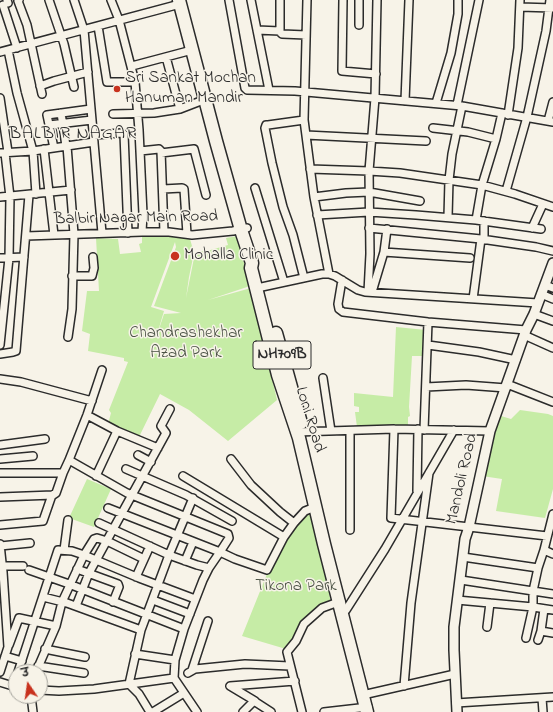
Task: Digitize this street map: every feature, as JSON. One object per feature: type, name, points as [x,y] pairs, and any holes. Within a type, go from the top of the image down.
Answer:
[{"type":"highway","name":"Loni Road","points":[[181,1],[192,50],[216,141],[244,229]]},
{"type":"highway","name":"Loni Road","points":[[181,1],[244,229],[252,263],[251,268],[260,287],[278,375],[300,432],[368,709]]},
{"type":"highway","name":"Loni Road","points":[[300,432],[315,508],[367,694],[368,709]]},
{"type":"street","points":[[19,0],[18,1],[31,44],[42,94]]},
{"type":"street","points":[[49,0],[62,36],[74,87]]},
{"type":"street","points":[[74,0],[84,30],[102,233]]},
{"type":"street","points":[[111,0],[119,20],[135,82],[143,214],[142,232]]},
{"type":"street","points":[[229,0],[245,88],[247,90],[305,92],[460,105],[551,122],[553,102]]},
{"type":"street","points":[[251,0],[269,90]]},
{"type":"street","points":[[280,0],[280,31]]},
{"type":"street","points":[[307,0],[304,120],[314,197],[329,274]]},
{"type":"street","points":[[343,0],[342,71],[376,74]]},
{"type":"street","points":[[359,0],[359,25]]},
{"type":"street","points":[[370,292],[369,171],[375,98],[377,0]]},
{"type":"street","points":[[405,101],[409,0]]},
{"type":"street","points":[[436,103],[451,53],[457,20],[458,0]]},
{"type":"street","points":[[448,217],[449,180],[454,141],[458,130],[460,105],[479,0]]},
{"type":"street","points":[[0,52],[84,30],[181,1]]},
{"type":"street","points":[[6,3],[17,48]]},
{"type":"street","points":[[476,220],[482,185],[505,114],[518,48],[520,4],[551,5],[527,117],[506,191]]},
{"type":"street","points":[[98,26],[107,82],[135,82]]},
{"type":"street","points":[[257,30],[280,31],[282,34],[306,35]]},
{"type":"street","points":[[0,354],[16,351],[26,236],[33,194],[33,151],[17,93],[8,50]]},
{"type":"street","points":[[132,66],[192,50]]},
{"type":"street","points":[[166,57],[180,109]]},
{"type":"street","points":[[40,86],[88,72]]},
{"type":"street","points":[[0,98],[10,197],[9,258],[0,345]]},
{"type":"street","points":[[114,114],[138,114],[180,109],[206,99]]},
{"type":"street","points":[[54,148],[47,115],[91,109]]},
{"type":"street","points":[[61,113],[67,146],[74,234],[72,309],[68,337]]},
{"type":"street","points":[[49,125],[92,120]]},
{"type":"street","points":[[304,120],[266,125],[265,128],[283,207],[293,235],[304,278]]},
{"type":"street","points":[[433,128],[458,130],[496,139]]},
{"type":"street","points":[[5,153],[67,146],[94,138],[121,133],[124,134],[128,234]]},
{"type":"street","points":[[306,135],[426,141]]},
{"type":"street","points":[[44,149],[54,235]]},
{"type":"street","points":[[140,151],[159,149],[161,153],[164,232]]},
{"type":"street","points":[[161,153],[194,149],[206,195]]},
{"type":"street","points":[[310,169],[369,171],[424,176],[482,185],[506,191],[553,207]]},
{"type":"street","points":[[163,189],[182,188],[184,190],[187,234]]},
{"type":"street","points":[[255,188],[284,282]]},
{"type":"street","points":[[0,198],[70,190]]},
{"type":"street","points":[[314,197],[369,192],[420,201]]},
{"type":"street","points":[[532,228],[542,204]]},
{"type":"street","points":[[317,214],[369,212],[448,217],[541,229]]},
{"type":"street","points":[[473,299],[483,239],[484,221]]},
{"type":"street","points":[[369,228],[483,239],[536,246],[553,251]]},
{"type":"street","name":"Balbir Nagar Main Road","points":[[26,236],[102,233],[128,234],[142,232],[187,234],[217,233],[244,229]]},
{"type":"street","points":[[370,292],[384,252],[387,230]]},
{"type":"street","points":[[384,252],[470,258]]},
{"type":"street","points":[[0,258],[24,257]]},
{"type":"street","points":[[72,276],[92,276],[94,268],[93,258]]},
{"type":"street","name":"Mandoli Road","points":[[456,707],[454,627],[465,539],[490,431],[525,333],[540,298],[549,286],[553,263]]},
{"type":"street","points":[[260,287],[329,274],[361,291],[473,299],[553,299]]},
{"type":"street","points":[[342,280],[338,304],[339,309],[343,312],[525,333],[553,348]]},
{"type":"street","points":[[534,314],[553,321]]},
{"type":"street","points":[[417,492],[421,430],[426,387],[428,322]]},
{"type":"street","points":[[428,345],[479,352],[516,360]]},
{"type":"street","points":[[0,497],[52,495],[56,493],[87,415],[102,370]]},
{"type":"street","points":[[323,378],[331,431]]},
{"type":"street","points":[[0,379],[29,384],[92,401]]},
{"type":"street","points":[[426,387],[466,385],[507,386],[553,402]]},
{"type":"street","points":[[76,606],[89,573],[167,432],[161,427],[161,425],[170,409]]},
{"type":"street","points":[[87,415],[117,431],[158,448]]},
{"type":"street","points":[[300,432],[394,429],[490,431]]},
{"type":"street","points":[[394,429],[390,517],[392,519],[423,521],[547,536]]},
{"type":"street","points":[[302,712],[287,652],[296,641],[304,624],[322,608],[343,604],[374,567],[454,430]]},
{"type":"street","points":[[96,476],[117,431]]},
{"type":"street","points":[[350,431],[350,530]]},
{"type":"street","points":[[0,445],[46,439]]},
{"type":"street","points":[[138,455],[151,462]]},
{"type":"street","points":[[0,459],[33,456]]},
{"type":"street","points":[[69,460],[133,495],[228,534],[228,538],[209,568],[195,599],[175,660],[174,678],[197,712]]},
{"type":"street","points":[[231,460],[251,484],[280,512],[294,523]]},
{"type":"street","points":[[126,469],[193,498],[232,521]]},
{"type":"street","points":[[0,473],[63,473]]},
{"type":"street","points":[[404,686],[411,603],[429,474]]},
{"type":"street","points":[[183,476],[284,537]]},
{"type":"street","points":[[0,524],[41,523],[44,521],[52,495]]},
{"type":"street","points":[[129,684],[141,630],[169,555],[193,498]]},
{"type":"street","points":[[108,508],[267,570],[284,537],[294,523],[305,511],[315,508]]},
{"type":"street","points":[[526,638],[533,607],[533,591],[538,568],[553,514]]},
{"type":"street","points":[[64,550],[68,520]]},
{"type":"street","points":[[99,523],[169,555],[209,568]]},
{"type":"street","points":[[39,664],[56,626],[62,602],[84,555],[95,538],[107,541],[144,559]]},
{"type":"street","points":[[185,561],[193,542]]},
{"type":"street","points":[[8,647],[0,545],[30,543]]},
{"type":"street","points":[[136,577],[150,546]]},
{"type":"street","points":[[21,664],[58,550],[84,555],[157,586],[195,599]]},
{"type":"street","points":[[544,550],[553,554]]},
{"type":"street","points":[[463,557],[538,568]]},
{"type":"street","points":[[2,570],[26,568],[184,629]]},
{"type":"street","points":[[77,569],[119,585],[113,602]]},
{"type":"street","points":[[460,580],[553,594]]},
{"type":"street","points":[[43,597],[76,606],[141,630]]},
{"type":"street","points":[[153,600],[190,614]]},
{"type":"street","points":[[457,600],[553,610]]},
{"type":"street","points":[[487,627],[490,603]]},
{"type":"street","points":[[538,640],[541,631],[544,609]]},
{"type":"street","points":[[0,669],[19,618],[56,626]]},
{"type":"street","points":[[208,621],[190,671],[245,664],[290,666]]},
{"type":"street","points":[[541,631],[553,633]]},
{"type":"street","points":[[46,649],[85,657]]},
{"type":"street","points":[[135,654],[175,660]]},
{"type":"street","points":[[5,656],[22,661]]},
{"type":"street","points":[[48,670],[84,673]]},
{"type":"street","points":[[367,694],[455,674]]},
{"type":"street","points":[[48,690],[94,689],[174,678]]},
{"type":"street","points":[[271,712],[230,686],[294,681]]},
{"type":"street","points":[[129,684],[139,694],[152,712],[184,694]]},
{"type":"street","points":[[456,707],[553,697]]},
{"type":"street","points":[[542,698],[543,712]]},
{"type":"street","points":[[243,712],[251,702],[255,702]]},
{"type":"street","points":[[324,712],[368,709]]},
{"type":"green space","name":"Chandrashekhar Azad Park","points":[[166,236],[190,239],[194,253],[186,298],[195,253],[228,245],[226,238],[237,236],[250,286],[208,300],[251,288],[277,400],[228,441],[189,410],[160,394],[138,439],[108,424],[111,413],[109,410],[128,362],[124,361],[124,358],[88,351],[90,334],[82,331],[87,291],[99,291],[96,238],[118,239],[120,254],[141,252],[139,244],[142,243],[142,237]],"holes":[[[175,242],[176,247],[154,306],[181,313],[164,314],[156,338],[164,311],[151,307]]]},
{"type":"green space","points":[[396,327],[426,330],[425,356],[412,356],[409,407],[410,416],[408,417],[408,427],[357,427],[355,412],[359,412],[359,407],[354,406],[354,393],[393,397]]},
{"type":"green space","points":[[520,410],[553,416],[553,489],[545,518],[496,511],[502,479],[482,476],[501,416],[511,419]]},
{"type":"green space","points":[[87,479],[111,489],[94,527],[69,518]]},
{"type":"green space","name":"Tikona Park","points":[[310,513],[312,515],[322,557],[331,603],[320,609],[295,641],[286,649],[242,636],[271,564],[283,542],[304,514]]},
{"type":"place","name":"Sri Sankat Mochan Hanuman Mandir","points":[[117,89]]},
{"type":"place","name":"Mohalla Clinic","points":[[175,256]]},
{"type":"district","name":"BALBIR NAGAR","points":[[73,135]]}]
